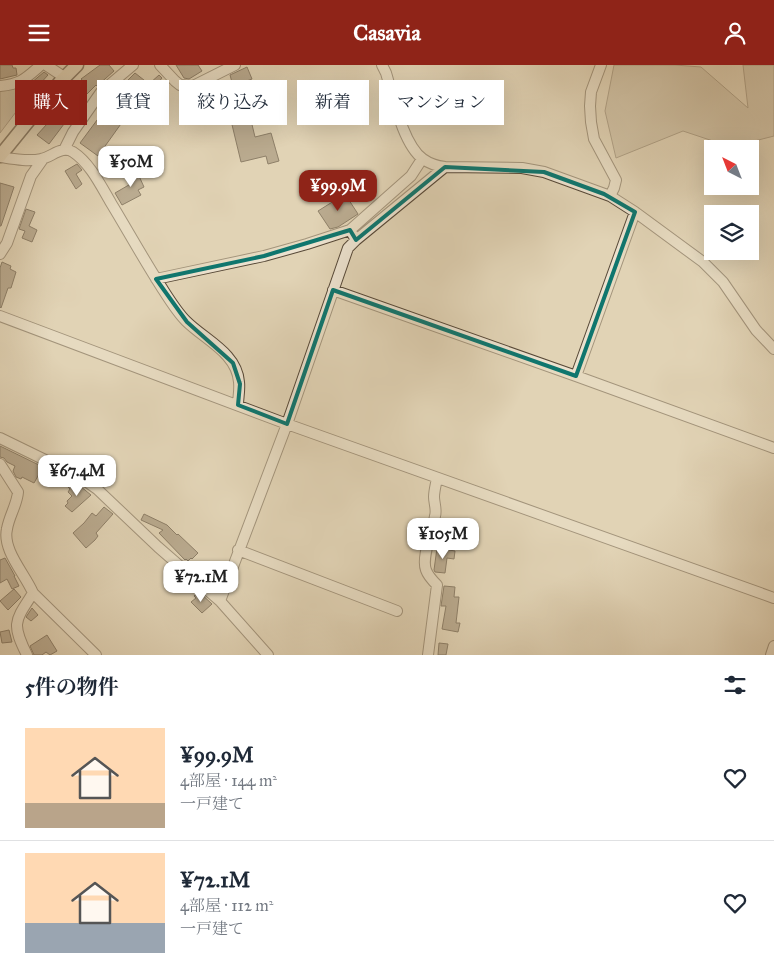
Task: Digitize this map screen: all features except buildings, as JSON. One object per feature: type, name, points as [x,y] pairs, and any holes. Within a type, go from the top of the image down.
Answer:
[{"type":"main road","points":[[0,157],[64,77],[77,65]]},
{"type":"street","points":[[0,85],[14,84],[23,80],[40,65]]},
{"type":"street","points":[[46,65],[64,77]]},
{"type":"street","points":[[64,150],[72,132],[101,92],[133,65]]},
{"type":"street","points":[[160,65],[180,85],[193,87],[235,65]]},
{"type":"street","points":[[382,65],[404,132],[411,147],[422,159],[433,165],[445,167],[522,168],[544,172],[610,196],[704,262],[723,282],[756,330],[774,349]]},
{"type":"street","points":[[601,65],[592,92],[590,106],[591,121],[594,139],[616,180],[610,196]]},
{"type":"street","points":[[0,157],[19,160],[42,159],[61,150],[71,151],[90,170],[98,180],[156,279],[176,309],[187,322],[233,363],[240,383],[238,405]]},
{"type":"street","points":[[0,254],[7,243],[31,176],[42,159]]},
{"type":"street","points":[[156,279],[264,257],[350,230],[411,176],[422,159]]},
{"type":"street","points":[[220,601],[287,424],[348,248],[445,167]]},
{"type":"street","points":[[576,376],[635,212]]},
{"type":"street","points":[[350,230],[356,240]]},
{"type":"street","points":[[333,290],[774,448]]},
{"type":"street","points":[[0,316],[287,424],[774,598]]},
{"type":"street","points":[[0,437],[80,477],[98,489],[158,547],[220,601],[268,655]]},
{"type":"street","points":[[0,464],[18,492],[17,501],[7,527],[7,544],[10,553],[28,581],[33,593],[96,655]]},
{"type":"street","points":[[428,655],[437,585],[426,570],[425,564],[435,519],[434,497],[438,478]]},
{"type":"street","points":[[238,550],[397,611]]},
{"type":"street","points":[[27,655],[16,623],[33,593]]},
{"type":"street","points":[[771,655],[774,646]]},
{"type":"highlighted area","points":[[445,167],[544,172],[604,194],[635,212],[576,376],[333,290],[287,424],[238,405],[240,384],[233,363],[187,322],[156,279],[264,256],[350,230],[356,240]]},
{"type":"shaded area","points":[[614,65],[701,67],[748,108],[743,65],[774,65],[774,136],[758,140],[710,140],[683,131],[616,158],[605,111]]},
{"type":"shaded area","points":[[15,88],[15,113],[0,133],[0,90]]}]
